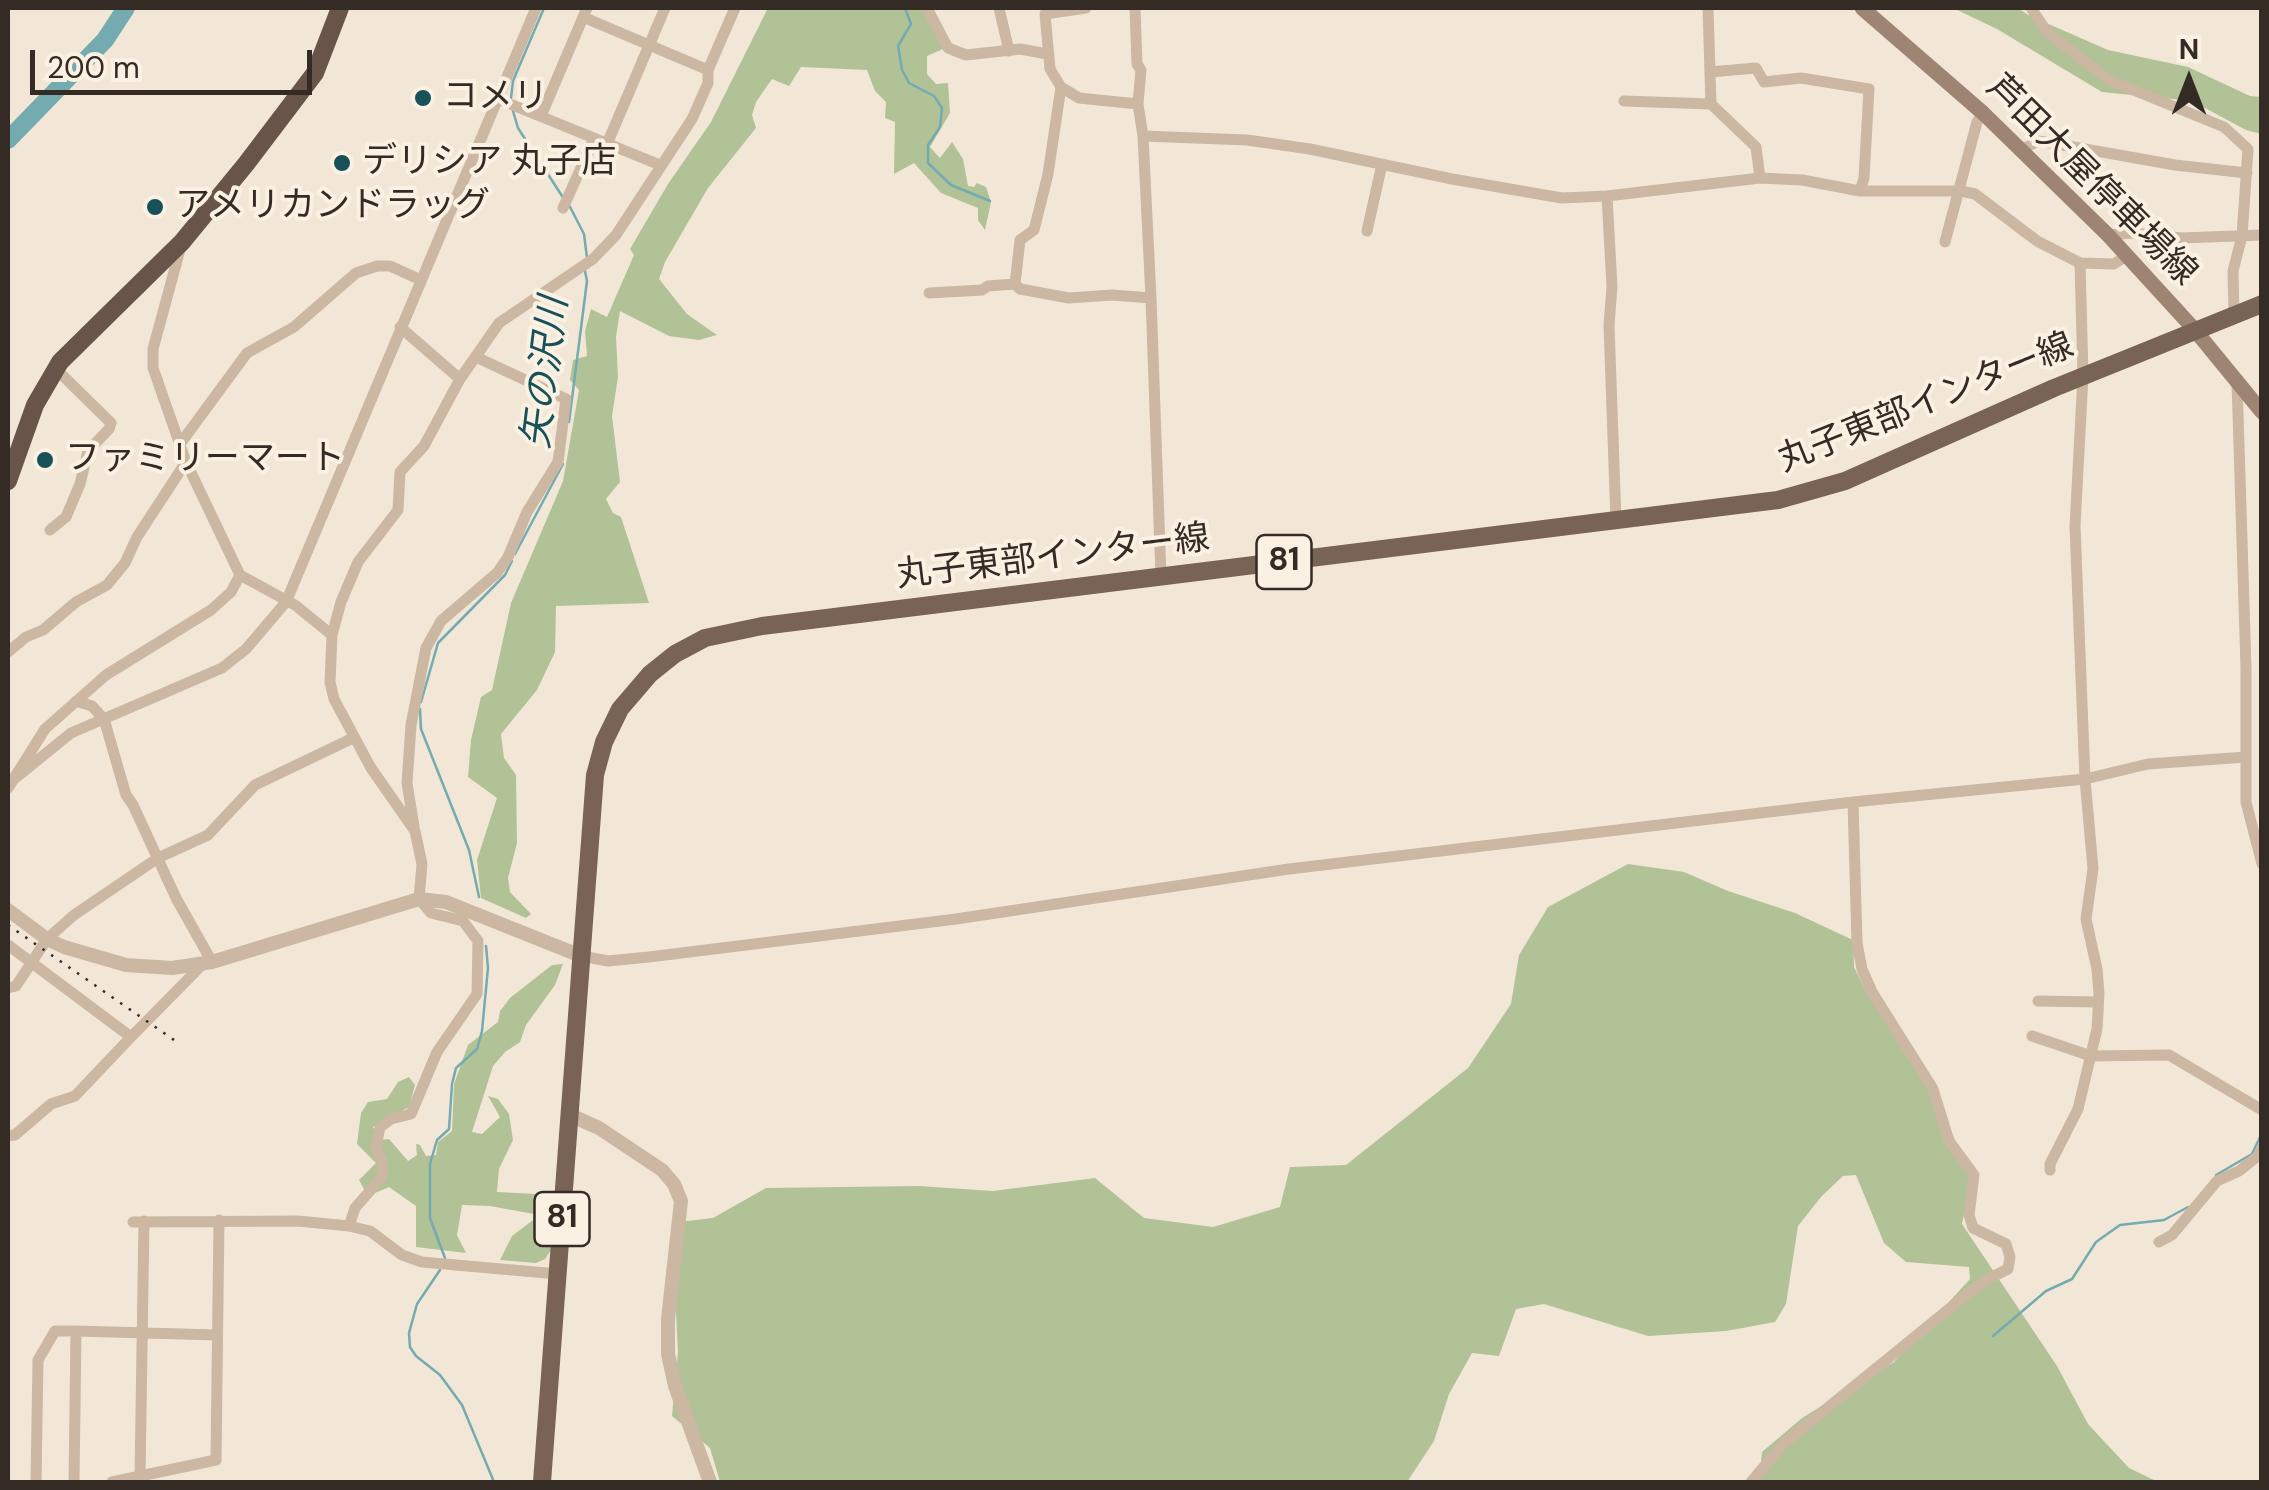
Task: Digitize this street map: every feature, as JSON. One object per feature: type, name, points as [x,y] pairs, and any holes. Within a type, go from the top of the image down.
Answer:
[{"type":"highway","points":[[8,481],[35,405],[56,369],[182,242],[315,73],[340,8]]},
{"type":"main road","name":"芦田大屋停車場線","points":[[1862,8],[1983,113],[2108,235],[2194,329],[2262,412]]},
{"type":"main road","name":"丸子東部インター線","points":[[542,1482],[595,775],[599,754],[628,697],[675,654],[705,638],[738,630],[1755,504],[1820,489],[2194,329],[2262,304]]},
{"type":"street","points":[[10,784],[71,733],[222,668],[246,649],[286,602],[420,280],[506,102],[536,8]]},
{"type":"street","points":[[607,144],[665,8]]},
{"type":"street","points":[[415,832],[353,738],[334,699],[330,682],[332,635],[341,602],[358,562],[398,510],[400,472],[424,446],[460,379],[499,322],[580,267],[616,235],[702,99],[708,70],[735,8]]},
{"type":"street","points":[[927,8],[948,48],[966,55],[1020,49],[1047,54]]},
{"type":"street","points":[[999,8],[1009,51]]},
{"type":"street","points":[[1078,8],[1044,14],[1050,69],[1061,87],[1079,98],[1138,104]]},
{"type":"street","points":[[1135,8],[1137,64],[1141,70],[1138,104],[1151,298],[1161,577]]},
{"type":"street","points":[[1708,8],[1711,104]]},
{"type":"street","points":[[2031,8],[2047,32],[2109,80],[2224,127],[2255,148],[2247,173],[2242,236],[2234,271],[2234,314]]},
{"type":"street","points":[[541,116],[585,12],[708,70]]},
{"type":"street","points":[[1710,72],[1756,68],[1764,82],[1800,78],[1869,89],[1860,192]]},
{"type":"street","points":[[1015,284],[1020,240],[1034,230],[1048,174],[1061,87]]},
{"type":"street","points":[[1624,101],[1711,104],[1756,147],[1760,178]]},
{"type":"street","points":[[506,102],[660,166]]},
{"type":"street","points":[[1945,242],[1983,113]]},
{"type":"street","points":[[1143,136],[1246,140],[1538,196],[1607,196],[1760,178],[1802,180],[1860,192],[1962,191],[1986,200],[2037,241],[2080,264],[2114,264],[2127,255]]},
{"type":"street","points":[[565,204],[594,140]]},
{"type":"street","points":[[2021,150],[2028,144],[2051,142],[2176,165],[2247,173]]},
{"type":"street","points":[[1366,231],[1382,164]]},
{"type":"street","points":[[1607,196],[1616,521]]},
{"type":"street","points":[[2108,235],[2262,235]]},
{"type":"street","points":[[182,242],[153,349],[153,368],[186,462],[240,575],[295,605],[332,635]]},
{"type":"street","points":[[2050,1170],[2078,1110],[2098,1002],[2097,969],[2086,919],[2093,870],[2085,779],[2075,526],[2084,376],[2080,264]]},
{"type":"street","points":[[180,444],[247,353],[294,327],[356,273],[390,266],[420,280]]},
{"type":"street","points":[[929,293],[1015,284],[1020,289],[1069,298],[1151,298]]},
{"type":"street","points":[[400,326],[460,379]]},
{"type":"street","points":[[350,1226],[356,1208],[382,1177],[383,1164],[376,1147],[380,1127],[390,1119],[411,1114],[437,1052],[477,994],[478,941],[463,921],[430,913],[419,899],[422,864],[407,783],[412,725],[426,648],[441,621],[497,573],[558,462],[566,399],[476,356]]},
{"type":"street","points":[[50,530],[66,517],[88,452],[111,423],[56,369]]},
{"type":"street","points":[[2237,382],[2246,802],[2262,864]]},
{"type":"street","points":[[8,652],[26,637],[43,630],[76,602],[107,585],[125,563],[137,537],[186,462]]},
{"type":"street","points":[[10,784],[46,729],[76,701],[106,674],[210,610],[231,592],[240,575]]},
{"type":"street","points":[[76,701],[92,706],[104,719],[126,795],[134,804],[207,964]]},
{"type":"street","points":[[8,988],[16,986],[47,939],[74,915],[158,858],[208,835],[256,785],[353,738]]},
{"type":"street","points":[[8,910],[47,939],[82,954],[126,965],[172,968],[248,954],[419,899],[446,902],[581,956],[608,960],[956,919],[1289,869],[1852,802],[2085,779],[2148,764],[2262,750]]},
{"type":"street","points":[[1751,1482],[1783,1444],[1965,1296],[2008,1270],[2010,1257],[2006,1244],[1973,1228],[1969,1215],[1974,1175],[1949,1141],[1934,1089],[1872,992],[1862,969],[1857,942],[1852,802]]},
{"type":"street","points":[[8,945],[132,1037]]},
{"type":"street","points":[[8,1136],[15,1135],[51,1104],[74,1096],[207,964]]},
{"type":"street","points":[[2038,1001],[2098,1002]]},
{"type":"street","points":[[2032,1036],[2091,1056],[2168,1055],[2262,1110]]},
{"type":"street","points":[[570,1115],[599,1128],[662,1170],[681,1201],[668,1354],[675,1386],[710,1482]]},
{"type":"street","points":[[2160,1242],[2172,1235],[2218,1181],[2240,1171],[2260,1154]]},
{"type":"street","points":[[112,1482],[216,1460],[219,1220]]},
{"type":"street","points":[[140,1476],[139,1221],[298,1221],[350,1226],[370,1231],[402,1255],[422,1262],[558,1274]]},
{"type":"street","points":[[36,1482],[38,1360],[56,1331],[217,1335]]},
{"type":"street","points":[[74,1482],[76,1331]]},
{"type":"green space","points":[[768,8],[922,8],[943,49],[927,56],[927,74],[936,84],[948,83],[950,113],[930,147],[940,158],[952,142],[963,159],[968,186],[977,183],[986,187],[991,202],[985,230],[978,220],[978,208],[941,193],[914,163],[894,174],[895,122],[885,118],[886,102],[875,91],[867,70],[801,67],[789,86],[772,79],[756,102],[752,115],[756,128],[708,188],[659,279],[687,314],[717,335],[699,340],[669,336],[620,311],[616,337],[618,377],[612,416],[620,482],[606,499],[613,513],[621,517],[649,603],[556,606],[555,652],[537,690],[501,734],[504,758],[516,775],[517,843],[508,878],[510,892],[531,914],[526,918],[481,898],[477,860],[497,798],[468,777],[481,697],[492,690],[511,603],[563,481],[579,390],[570,380],[573,360],[587,356],[585,331],[591,309],[607,317],[634,255],[630,249],[711,122]]},
{"type":"green space","points":[[1953,8],[2018,8],[2108,50],[2188,67],[2250,96],[2261,97],[2261,134],[2192,101],[2102,92],[1997,29]]},
{"type":"green space","points":[[1628,864],[1684,872],[1795,913],[1853,940],[1854,967],[1869,997],[1921,1074],[1972,1173],[1962,1224],[2057,1366],[2088,1424],[2129,1468],[2158,1482],[1759,1482],[1762,1452],[1802,1418],[1894,1362],[1970,1279],[1969,1267],[1906,1262],[1884,1243],[1856,1175],[1843,1176],[1798,1226],[1786,1304],[1775,1322],[1726,1331],[1648,1336],[1544,1304],[1516,1309],[1499,1356],[1472,1353],[1449,1394],[1434,1441],[1407,1482],[720,1482],[710,1448],[672,1416],[678,1352],[679,1222],[713,1218],[766,1188],[919,1186],[993,1191],[1095,1178],[1144,1218],[1213,1227],[1280,1207],[1290,1167],[1346,1165],[1468,1068],[1511,1004],[1519,955],[1548,907]]},
{"type":"green space","points":[[563,964],[555,985],[526,1025],[520,1042],[493,1066],[472,1132],[482,1134],[500,1117],[488,1096],[498,1099],[509,1114],[513,1140],[499,1169],[497,1192],[556,1195],[551,1250],[536,1263],[500,1260],[512,1236],[533,1220],[534,1214],[462,1205],[457,1235],[466,1253],[416,1247],[416,1206],[389,1187],[368,1196],[359,1180],[376,1163],[357,1144],[361,1113],[368,1102],[387,1099],[398,1082],[409,1077],[415,1085],[409,1107],[373,1127],[379,1140],[389,1139],[408,1161],[417,1155],[416,1144],[426,1156],[436,1155],[438,1142],[452,1131],[454,1084],[468,1045],[498,1022],[500,1011],[510,998],[552,965]]},
{"type":"waterway","points":[[8,140],[105,40],[126,8]]},
{"type":"waterway","name":"矢の沢川","points":[[511,98],[513,81],[544,8]]},
{"type":"waterway","points":[[905,8],[911,24],[898,46],[902,70],[909,83],[934,96],[942,108],[940,127],[928,145],[928,163],[951,185],[990,201]]},
{"type":"waterway","name":"矢の沢川","points":[[513,111],[518,128],[564,199]]},
{"type":"waterway","name":"矢の沢川","points":[[569,205],[584,234],[587,258]]},
{"type":"waterway","name":"矢の沢川","points":[[569,422],[587,281],[585,271]]},
{"type":"waterway","name":"矢の沢川","points":[[515,554],[563,464]]},
{"type":"waterway","name":"矢の沢川","points":[[421,702],[438,643],[505,575],[512,561]]},
{"type":"waterway","name":"矢の沢川","points":[[420,709],[421,729],[469,850],[479,897]]},
{"type":"waterway","name":"矢の沢川","points":[[445,1258],[430,1218],[430,1164],[437,1140],[449,1129],[456,1068],[477,1049],[482,1031],[488,968],[486,946]]},
{"type":"waterway","points":[[2216,1175],[2252,1154],[2262,1133]]},
{"type":"waterway","points":[[1993,1336],[2046,1291],[2072,1279],[2096,1242],[2120,1225],[2164,1220],[2188,1207]]},
{"type":"waterway","name":"矢の沢川","points":[[440,1270],[417,1304],[409,1333],[410,1347],[440,1375],[462,1405],[494,1482]]},
{"type":"railway","points":[[8,925],[174,1040]]},
{"type":"place","name":"コメリ","points":[[423,98]]},
{"type":"place","name":"デリシア 丸子店","points":[[342,163]]},
{"type":"place","name":"アメリカンドラッグ","points":[[155,207]]},
{"type":"place","name":"ファミリーマート","points":[[45,460]]}]
